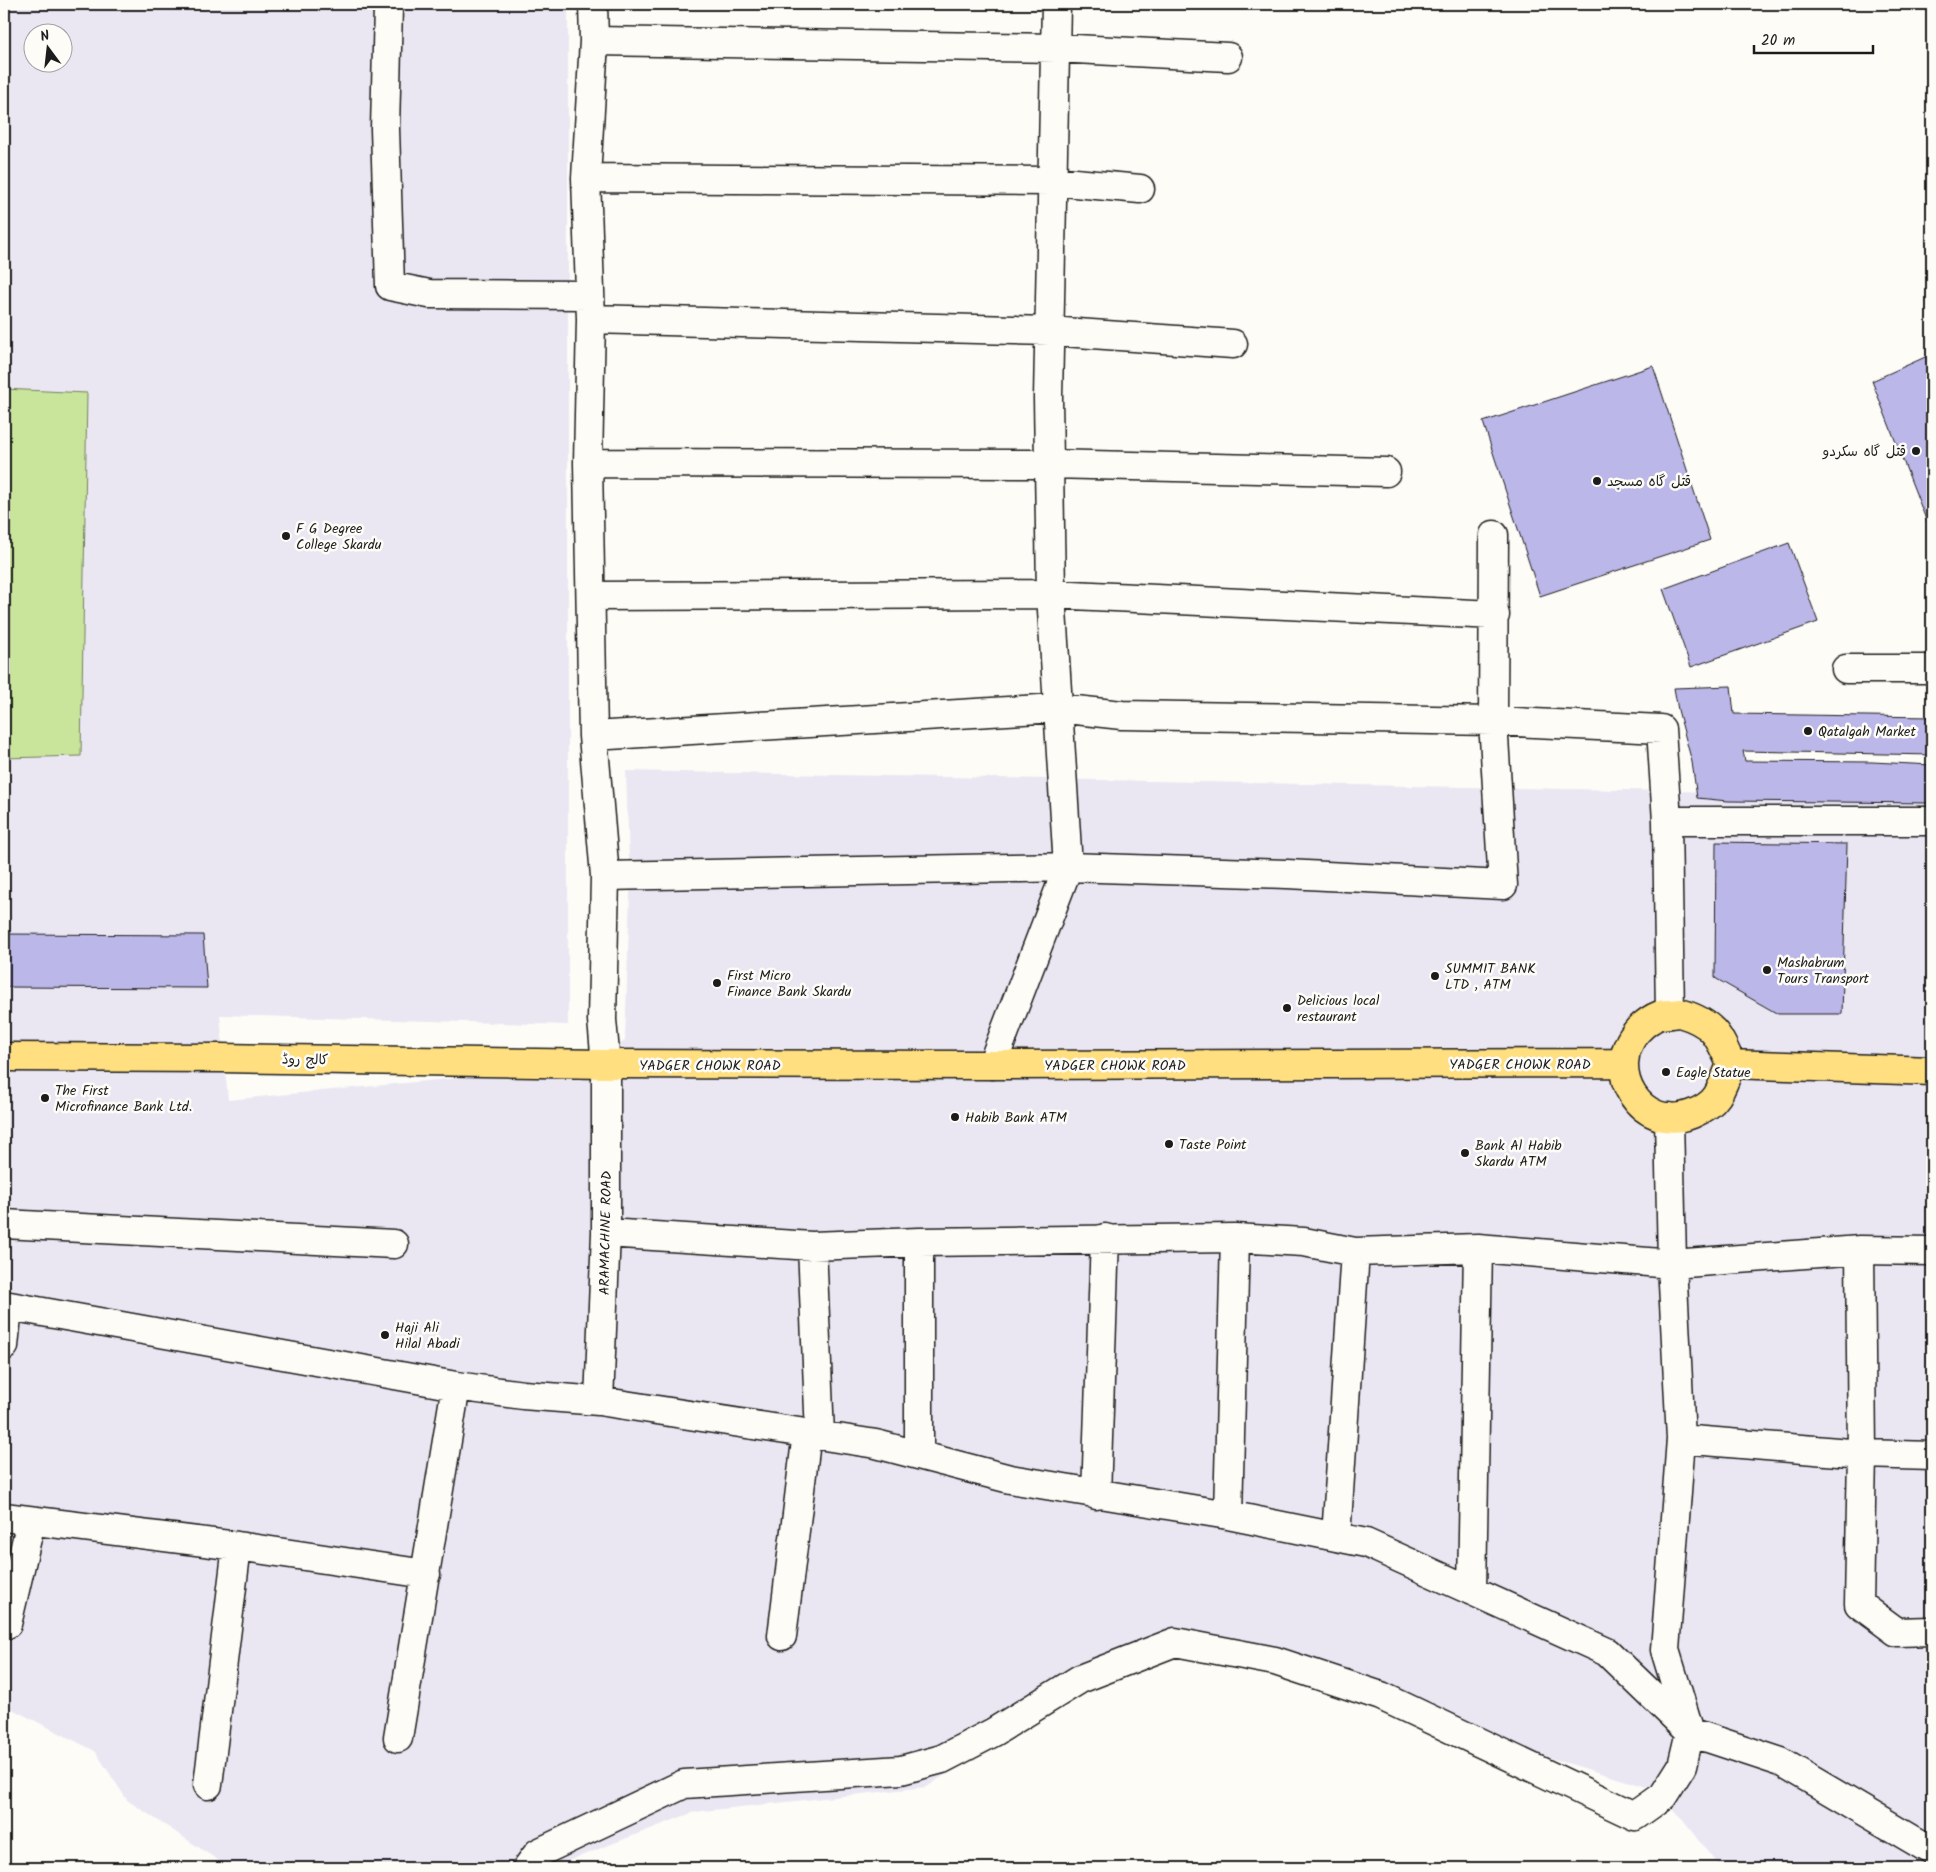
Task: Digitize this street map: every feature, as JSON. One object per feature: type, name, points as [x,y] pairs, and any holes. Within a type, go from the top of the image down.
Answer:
[{"type":"highway","points":[[1680,1013],[1698,1019],[1714,1030],[1731,1064],[1716,1098],[1703,1109],[1686,1116],[1669,1117],[1652,1112],[1638,1102],[1628,1088],[1623,1063],[1624,1054],[1631,1038],[1644,1024],[1661,1015],[1680,1013]]},
{"type":"highway","name":"کالج روڈ","points":[[4,1057],[221,1058],[606,1064]]},
{"type":"highway","name":"YADGER CHOWK ROAD","points":[[606,1064],[1623,1063]]},
{"type":"highway","points":[[1731,1064],[1932,1071]]},
{"type":"street","name":"ARAMACHINE ROAD","points":[[593,4],[594,41],[586,178],[591,307],[588,463],[592,596],[593,736],[605,876],[602,1020],[606,1064],[606,1234],[599,1401]]},
{"type":"street","points":[[992,1065],[1068,868],[1051,594],[1048,464],[1056,4]]},
{"type":"street","points":[[388,7],[385,129],[390,286],[429,294],[591,307],[1049,331],[1233,344]]},
{"type":"street","points":[[594,41],[1056,48],[1228,58]]},
{"type":"street","points":[[586,178],[1053,181],[1140,189]]},
{"type":"street","points":[[588,463],[1048,464],[1386,472]]},
{"type":"street","points":[[605,876],[1068,868],[1286,874],[1503,886],[1493,721],[1494,535]]},
{"type":"street","points":[[592,596],[1051,594],[1495,616]]},
{"type":"street","points":[[1846,669],[1932,669]]},
{"type":"street","points":[[593,736],[1057,708],[1122,715],[1493,721],[1661,729],[1667,821],[1670,1014]]},
{"type":"street","points":[[1667,821],[1932,822]]},
{"type":"street","points":[[527,1868],[538,1852],[684,1784],[900,1770],[942,1759],[994,1732],[1080,1679],[1175,1642],[1275,1660],[1382,1696],[1635,1816],[1663,1796],[1682,1766],[1690,1732],[1665,1650],[1681,1439],[1672,1264],[1669,1117]]},
{"type":"street","points":[[4,1224],[394,1244]]},
{"type":"street","points":[[606,1234],[812,1246],[1105,1238],[1235,1238],[1304,1242],[1355,1252],[1478,1248],[1672,1264],[1860,1250],[1932,1251]]},
{"type":"street","points":[[1096,1494],[1105,1238]]},
{"type":"street","points":[[1228,1515],[1235,1238]]},
{"type":"street","points":[[919,1242],[919,1455]]},
{"type":"street","points":[[782,1636],[814,1434],[812,1246]]},
{"type":"street","points":[[1472,1591],[1478,1248]]},
{"type":"street","points":[[1860,1250],[1862,1454],[1860,1604],[1897,1632],[1932,1631]]},
{"type":"street","points":[[1336,1537],[1355,1252]]},
{"type":"street","points":[[4,1346],[6,1305],[456,1386],[523,1395],[599,1401],[876,1444],[1010,1479],[1228,1515],[1366,1543],[1607,1652],[1690,1732],[1781,1762],[1932,1851]]},
{"type":"street","points":[[398,1738],[456,1386]]},
{"type":"street","points":[[1681,1439],[1862,1454],[1932,1456]]},
{"type":"street","points":[[4,1517],[237,1546],[426,1574]]},
{"type":"street","points":[[7,1624],[31,1521]]},
{"type":"street","points":[[208,1785],[237,1546]]},
{"type":"shaded area","points":[[4,4],[568,4],[568,1025],[220,1015],[228,1100],[575,1067],[625,1041],[630,892],[626,771],[1932,796],[1932,1868],[1720,1868],[1660,1791],[1186,1648],[1063,1696],[927,1787],[694,1812],[550,1868],[230,1868],[127,1800],[95,1751],[4,1705]]},
{"type":"green space","points":[[4,389],[87,393],[81,756],[4,758]]},
{"type":"building","name":"قتل گاہ سکردو","points":[[1932,354],[1932,520],[1927,522],[1872,381]]},
{"type":"building","name":"قتل گاہ مسجد","points":[[1653,366],[1710,540],[1540,596],[1483,422]]},
{"type":"building","points":[[1789,543],[1818,622],[1691,667],[1663,589]]},
{"type":"building","name":"Qatalgah Market","points":[[1731,686],[1734,714],[1932,717],[1932,755],[1743,751],[1745,761],[1872,762],[1932,765],[1932,803],[1728,801],[1697,798],[1692,762],[1674,688]]},
{"type":"building","points":[[1716,842],[1847,844],[1842,1014],[1778,1014],[1715,978]]},
{"type":"building","points":[[4,934],[203,935],[207,988],[4,987]]},
{"type":"place","name":"قتل گاہ سکردو","points":[[1916,451]]},
{"type":"place","name":"قتل گاہ مسجد","points":[[1597,481]]},
{"type":"place","name":"F G Degree College Skardu","points":[[286,536]]},
{"type":"place","name":"Qatalgah Market","points":[[1808,731]]},
{"type":"place","name":"Mashabrum Tours Transport","points":[[1767,970]]},
{"type":"place","name":"SUMMIT BANK LTD , ATM","points":[[1435,976]]},
{"type":"place","name":"First Micro Finance Bank Skardu","points":[[717,983]]},
{"type":"place","name":"Delicious local restaurant","points":[[1287,1008]]},
{"type":"place","name":"Eagle Statue","points":[[1666,1072]]},
{"type":"place","name":"The First Microfinance Bank Ltd.","points":[[45,1098]]},
{"type":"place","name":"Habib Bank ATM","points":[[955,1117]]},
{"type":"place","name":"Taste Point","points":[[1169,1144]]},
{"type":"place","name":"Bank Al Habib Skardu ATM","points":[[1465,1153]]},
{"type":"place","name":"Haji Ali Hilal Abadi","points":[[385,1335]]}]
